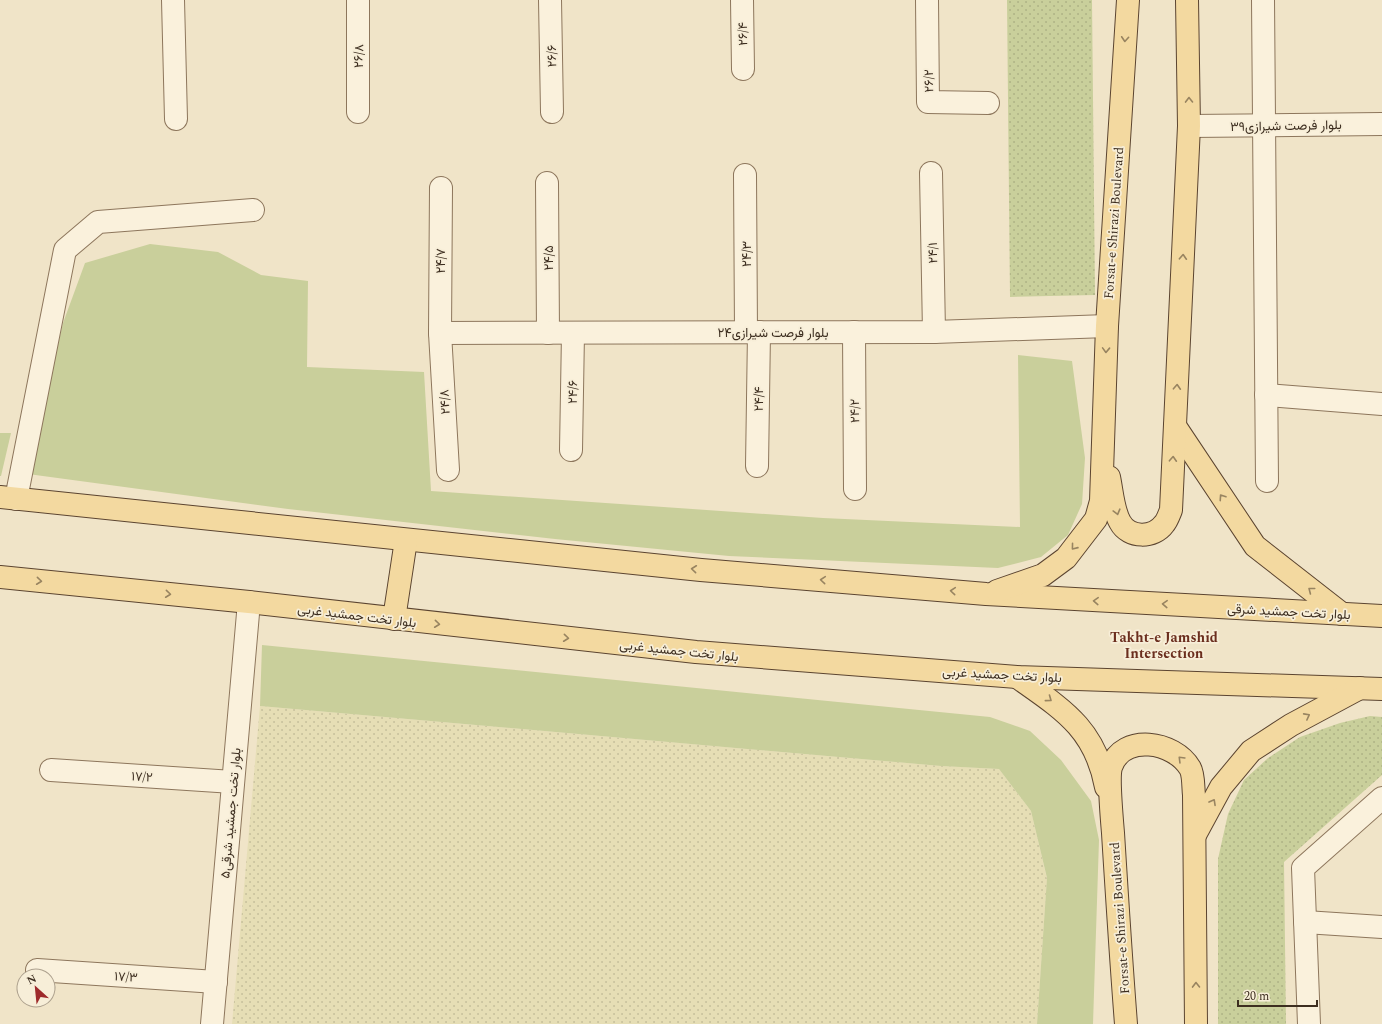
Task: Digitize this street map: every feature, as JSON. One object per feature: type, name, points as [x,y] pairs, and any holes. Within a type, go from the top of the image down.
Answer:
[{"type":"main road","name":"Forsat-e Shirazi Boulevard","points":[[1102,446],[1107,326],[1128,0]]},
{"type":"main road","points":[[1102,446],[1120,522],[1128,531],[1140,535],[1153,534],[1165,524],[1171,510],[1189,126],[1187,0]]},
{"type":"main road","points":[[1175,426],[1255,546],[1342,614]]},
{"type":"main road","points":[[8,498],[701,570],[986,594],[1043,575],[1066,558],[1096,519],[1101,501],[1102,446]]},
{"type":"main road","points":[[394,619],[406,540]]},
{"type":"main road","name":"بلوار تخت جمشید غربی","points":[[0,577],[249,602],[696,652],[1017,677],[1360,688]]},
{"type":"main road","name":"بلوار تخت جمشید شرقی","points":[[986,594],[1382,616]]},
{"type":"main road","points":[[1017,677],[1064,710],[1092,743],[1104,776],[1112,812]]},
{"type":"main road","points":[[1194,836],[1221,787],[1251,751],[1291,725],[1360,688],[1382,690]]},
{"type":"main road","points":[[1112,812],[1111,768],[1118,755],[1137,745],[1156,745],[1166,748],[1180,756],[1191,769],[1194,795],[1196,1024]]},
{"type":"main road","name":"Forsat-e Shirazi Boulevard","points":[[1112,812],[1126,1024]]},
{"type":"street","points":[[174,0],[176,119]]},
{"type":"street","name":"۲۶/۸","points":[[358,0],[358,112]]},
{"type":"street","name":"۲۶/۶","points":[[550,0],[552,112]]},
{"type":"street","name":"۲۶/۴","points":[[742,0],[743,69]]},
{"type":"street","name":"۲۶/۲","points":[[927,0],[928,102],[988,103]]},
{"type":"street","points":[[1262,0],[1266,481]]},
{"type":"street","name":"بلوار فرصت شیرازی۳۹","points":[[1189,126],[1382,124]]},
{"type":"street","name":"۲۴/۱","points":[[931,173],[934,332]]},
{"type":"street","name":"۲۴/۳","points":[[745,175],[753,332]]},
{"type":"street","name":"۲۴/۵","points":[[547,183],[548,333]]},
{"type":"street","name":"۲۴/۷","points":[[440,188],[440,333]]},
{"type":"street","points":[[8,498],[65,250],[98,222],[253,210]]},
{"type":"street","name":"بلوار فرصت شیرازی۲۴","points":[[440,333],[934,332],[1107,326]]},
{"type":"street","name":"۲۴/۴","points":[[753,332],[757,466]]},
{"type":"street","name":"۲۴/۲","points":[[854,332],[855,489]]},
{"type":"street","name":"۲۴/۸","points":[[440,333],[448,470]]},
{"type":"street","name":"۲۴/۶","points":[[571,450],[573,333]]},
{"type":"street","points":[[1266,395],[1382,404]]},
{"type":"street","name":"بلوار تخت جمشید شرقی۵","points":[[212,1024],[249,602]]},
{"type":"street","name":"۱۷/۲","points":[[52,770],[233,782]]},
{"type":"street","points":[[1308,1024],[1303,868],[1382,798]]},
{"type":"street","points":[[1305,922],[1382,927]]},
{"type":"street","name":"۱۷/۳","points":[[56,971],[216,982]]},
{"type":"shaded area","points":[[260,706],[941,766],[999,769],[1031,811],[1047,879],[1037,1024],[232,1024]]},
{"type":"green space","points":[[1007,0],[1092,0],[1095,295],[1010,297]]},
{"type":"green space","points":[[150,244],[218,252],[261,275],[308,281],[307,367],[424,372],[431,491],[823,518],[1020,527],[1018,355],[1072,361],[1085,458],[1082,504],[1068,535],[1041,557],[998,568],[729,556],[555,539],[288,509],[28,474],[63,323],[85,263]]},
{"type":"green space","points":[[0,433],[11,433],[1,476],[0,476]]},
{"type":"green space","points":[[262,645],[990,717],[1030,731],[1061,760],[1091,801],[1099,840],[1093,1024],[1037,1024],[1047,878],[1031,811],[999,769],[941,766],[260,706]]},
{"type":"green space","points":[[1370,716],[1382,717],[1382,775],[1284,862],[1286,1024],[1218,1024],[1218,859],[1228,814],[1244,780],[1268,758],[1300,737],[1340,723]]},
{"type":"district","name":"Takht-e Jamshid Intersection","points":[[1164,646]]}]
